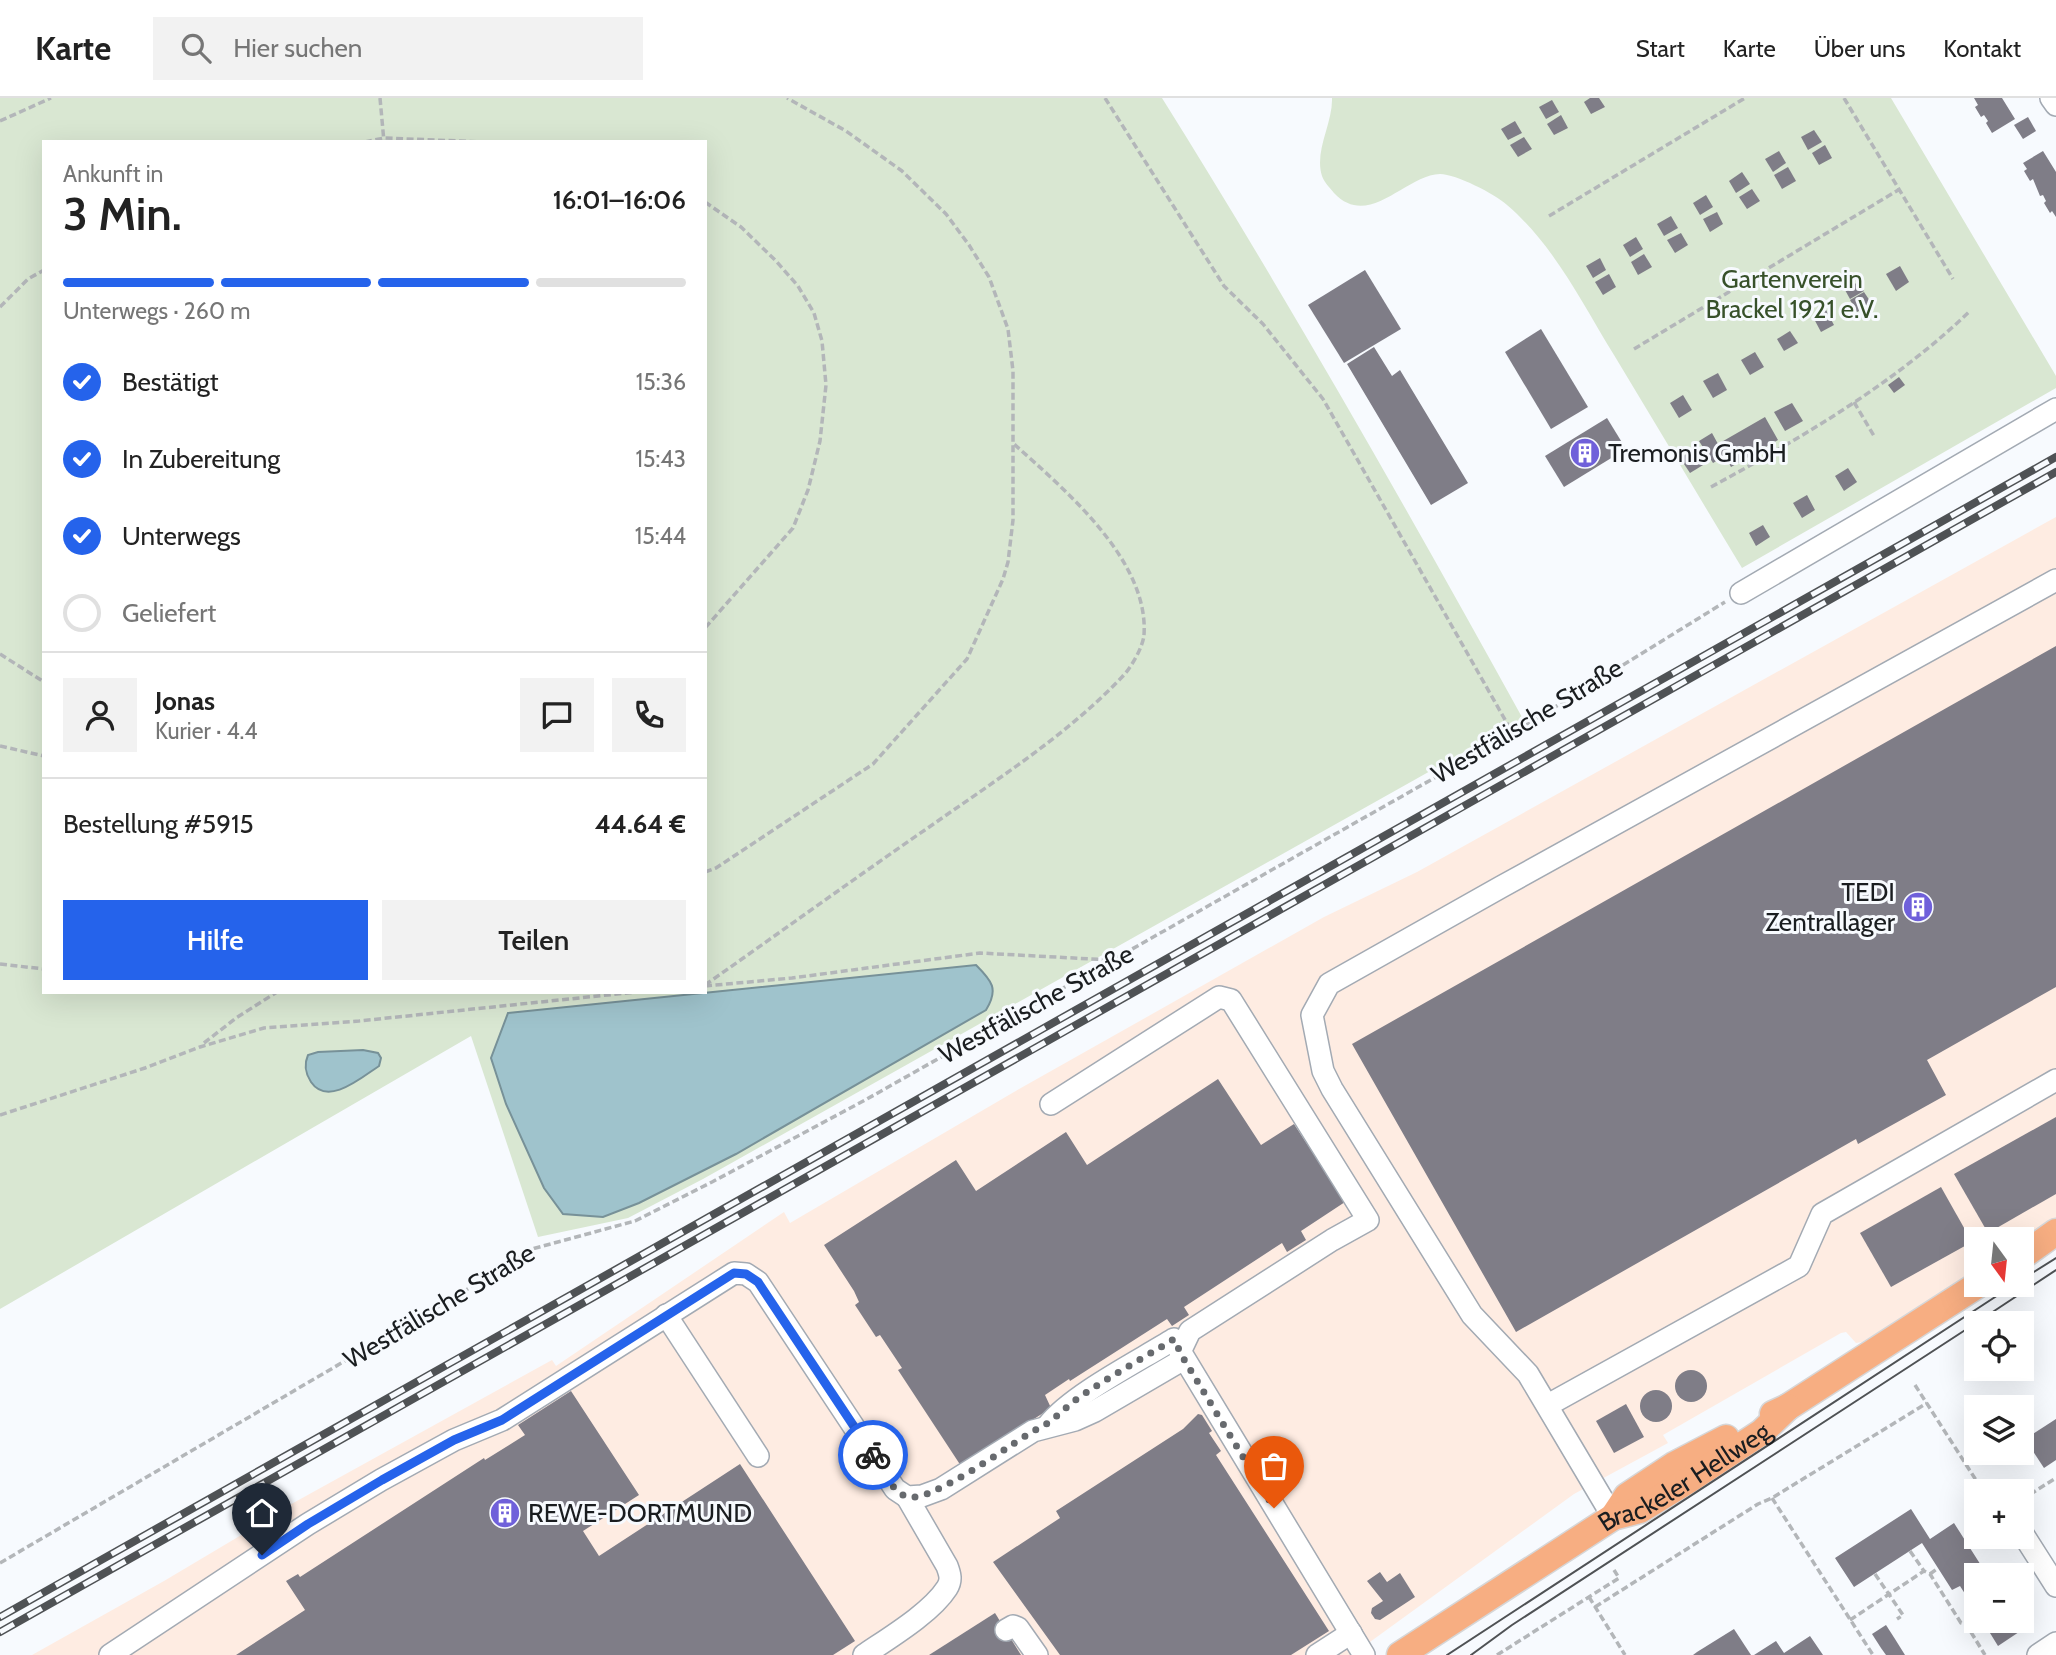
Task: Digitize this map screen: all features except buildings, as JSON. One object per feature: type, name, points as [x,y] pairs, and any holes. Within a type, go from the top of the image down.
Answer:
[{"type":"main road","points":[[2034,1248],[2056,1232]]},
{"type":"main road","points":[[2034,1251],[2056,1241]]},
{"type":"main road","name":"Brackeler Hellweg","points":[[1400,1655],[1612,1517],[1640,1510],[1689,1480],[1762,1432],[1788,1407],[1964,1294]]},
{"type":"street","points":[[2051,98],[2056,105]]},
{"type":"street","points":[[1741,593],[2056,410]]},
{"type":"street","points":[[1612,1517],[1528,1374],[1472,1315],[1332,1089],[1323,1071],[1312,1015],[1329,984],[2056,580]]},
{"type":"street","points":[[907,1497],[922,1496],[941,1489],[1033,1431],[1048,1425],[1077,1399],[1180,1350],[1190,1331],[1368,1220],[1231,1000],[1219,997],[1051,1104]]},
{"type":"street","points":[[1548,1405],[1799,1266],[1822,1214],[2056,1080]]},
{"type":"street","points":[[110,1655],[308,1524],[442,1447],[502,1420],[734,1273],[746,1274],[758,1282],[895,1489],[907,1497],[951,1576],[948,1586],[926,1610],[864,1655]]},
{"type":"street","points":[[666,1315],[758,1456]]},
{"type":"street","points":[[1180,1350],[1364,1655]]},
{"type":"street","points":[[2032,1549],[2056,1586]]},
{"type":"street","points":[[1006,1630],[1013,1626],[1018,1628],[1037,1655]]},
{"type":"street","points":[[1317,1655],[1350,1633]]},
{"type":"street","points":[[2038,1655],[2056,1643]]},
{"type":"path","points":[[0,121],[51,98]]},
{"type":"path","points":[[380,98],[384,140]]},
{"type":"path","points":[[707,871],[716,868],[873,764],[967,659],[1009,562],[1013,520],[1013,371],[1008,329],[989,277],[946,214],[902,171],[846,131],[788,98]]},
{"type":"path","points":[[1105,98],[1224,286],[1263,324],[1323,399],[1512,732]]},
{"type":"path","points":[[1549,216],[1745,98]]},
{"type":"path","points":[[1844,98],[1953,279]]},
{"type":"path","points":[[1634,349],[1900,189]]},
{"type":"path","points":[[707,203],[741,227],[798,286],[814,313],[822,341],[826,384],[820,441],[808,490],[793,527],[707,626]]},
{"type":"path","points":[[0,307],[28,279],[42,271]]},
{"type":"path","points":[[1711,486],[1769,455],[1854,402],[1944,336],[1970,311]]},
{"type":"path","points":[[1854,402],[1874,436]]},
{"type":"path","points":[[707,984],[1016,766],[1071,724],[1125,675],[1144,639],[1144,613],[1134,582],[1112,544],[1072,496],[1014,444]]},
{"type":"path","name":"Westfälische Straße","points":[[0,1563],[454,1297],[522,1253],[565,1238],[622,1226],[650,1215],[867,1099],[1512,732],[1741,593]]},
{"type":"path","points":[[0,654],[42,681]]},
{"type":"path","points":[[0,746],[42,756]]},
{"type":"path","points":[[707,985],[840,972],[980,953],[1113,960]]},
{"type":"path","points":[[0,964],[42,969]]},
{"type":"path","points":[[200,1047],[236,1018],[273,994]]},
{"type":"path","points":[[0,1115],[264,1028],[359,1021],[617,994]]},
{"type":"path","points":[[1915,1385],[1975,1479]]},
{"type":"path","points":[[1595,1607],[1746,1511],[1772,1498],[1927,1403]]},
{"type":"path","points":[[2034,1492],[2056,1478]]},
{"type":"path","points":[[1772,1498],[1873,1655]]},
{"type":"path","points":[[1910,1551],[1924,1572],[1930,1574],[1964,1624]]},
{"type":"path","points":[[1930,1574],[1938,1568]]},
{"type":"path","points":[[1497,1655],[1619,1578],[1614,1570]]},
{"type":"path","points":[[1850,1620],[1924,1572]]},
{"type":"path","points":[[1875,1574],[1903,1615],[1897,1619]]},
{"type":"path","points":[[1589,1597],[1626,1655]]},
{"type":"path","points":[[1971,1633],[1985,1655]]},
{"type":"shaded area","points":[[2056,517],[2056,1221],[2034,1235],[2034,1227],[1964,1227],[1964,1280],[1862,1342],[1856,1343],[1846,1332],[1841,1333],[1663,1435],[1668,1443],[1574,1494],[1352,1655],[32,1655],[164,1581],[258,1525],[257,1523],[552,1360],[556,1366],[784,1212],[790,1223],[1014,1092],[1324,917],[1417,872]]},
{"type":"green space","points":[[0,98],[1162,98],[1347,406],[1523,719],[703,1179],[628,1218],[538,1237],[471,1036],[0,1309]]},
{"type":"green space","name":"Gartenverein Brackel 1921 e.V.","points":[[1332,98],[1891,98],[2056,376],[2056,388],[1742,568],[1578,295],[1539,238],[1524,221],[1485,190],[1447,175],[1427,177],[1374,204],[1360,206],[1347,203],[1326,183],[1320,166]]},
{"type":"water","points":[[976,965],[990,981],[993,991],[986,1010],[736,1154],[639,1203],[603,1217],[563,1214],[544,1188],[506,1104],[491,1058],[508,1013]]},
{"type":"water","points":[[363,1050],[378,1053],[381,1058],[379,1066],[345,1088],[326,1092],[318,1089],[309,1079],[306,1068],[308,1055]]},
{"type":"tram line","points":[[2034,1272],[2056,1258]]},
{"type":"tram line","points":[[1994,1311],[2056,1270]]},
{"type":"tram line","points":[[1447,1655],[1995,1297]]},
{"type":"tram line","points":[[1471,1655],[1512,1625],[1964,1331]]},
{"type":"railway","points":[[0,1617],[2056,457]]},
{"type":"railway","points":[[0,1632],[2056,472]]},
{"type":"way so far","points":[[873,1455],[895,1489],[907,1497],[922,1496],[941,1489],[1033,1431],[1048,1425],[1077,1399],[1174,1339],[1274,1508]]},
{"type":"place","name":"Tremonis GmbH","points":[[1585,453]]},
{"type":"place","name":"TEDI Zentrallager","points":[[1918,907]]},
{"type":"place","name":"REWE-DORTMUND","points":[[505,1513]]},
{"type":"route","points":[[262,1555],[382,1480],[454,1440],[502,1420],[734,1273],[746,1274],[758,1282],[873,1455]]}]
